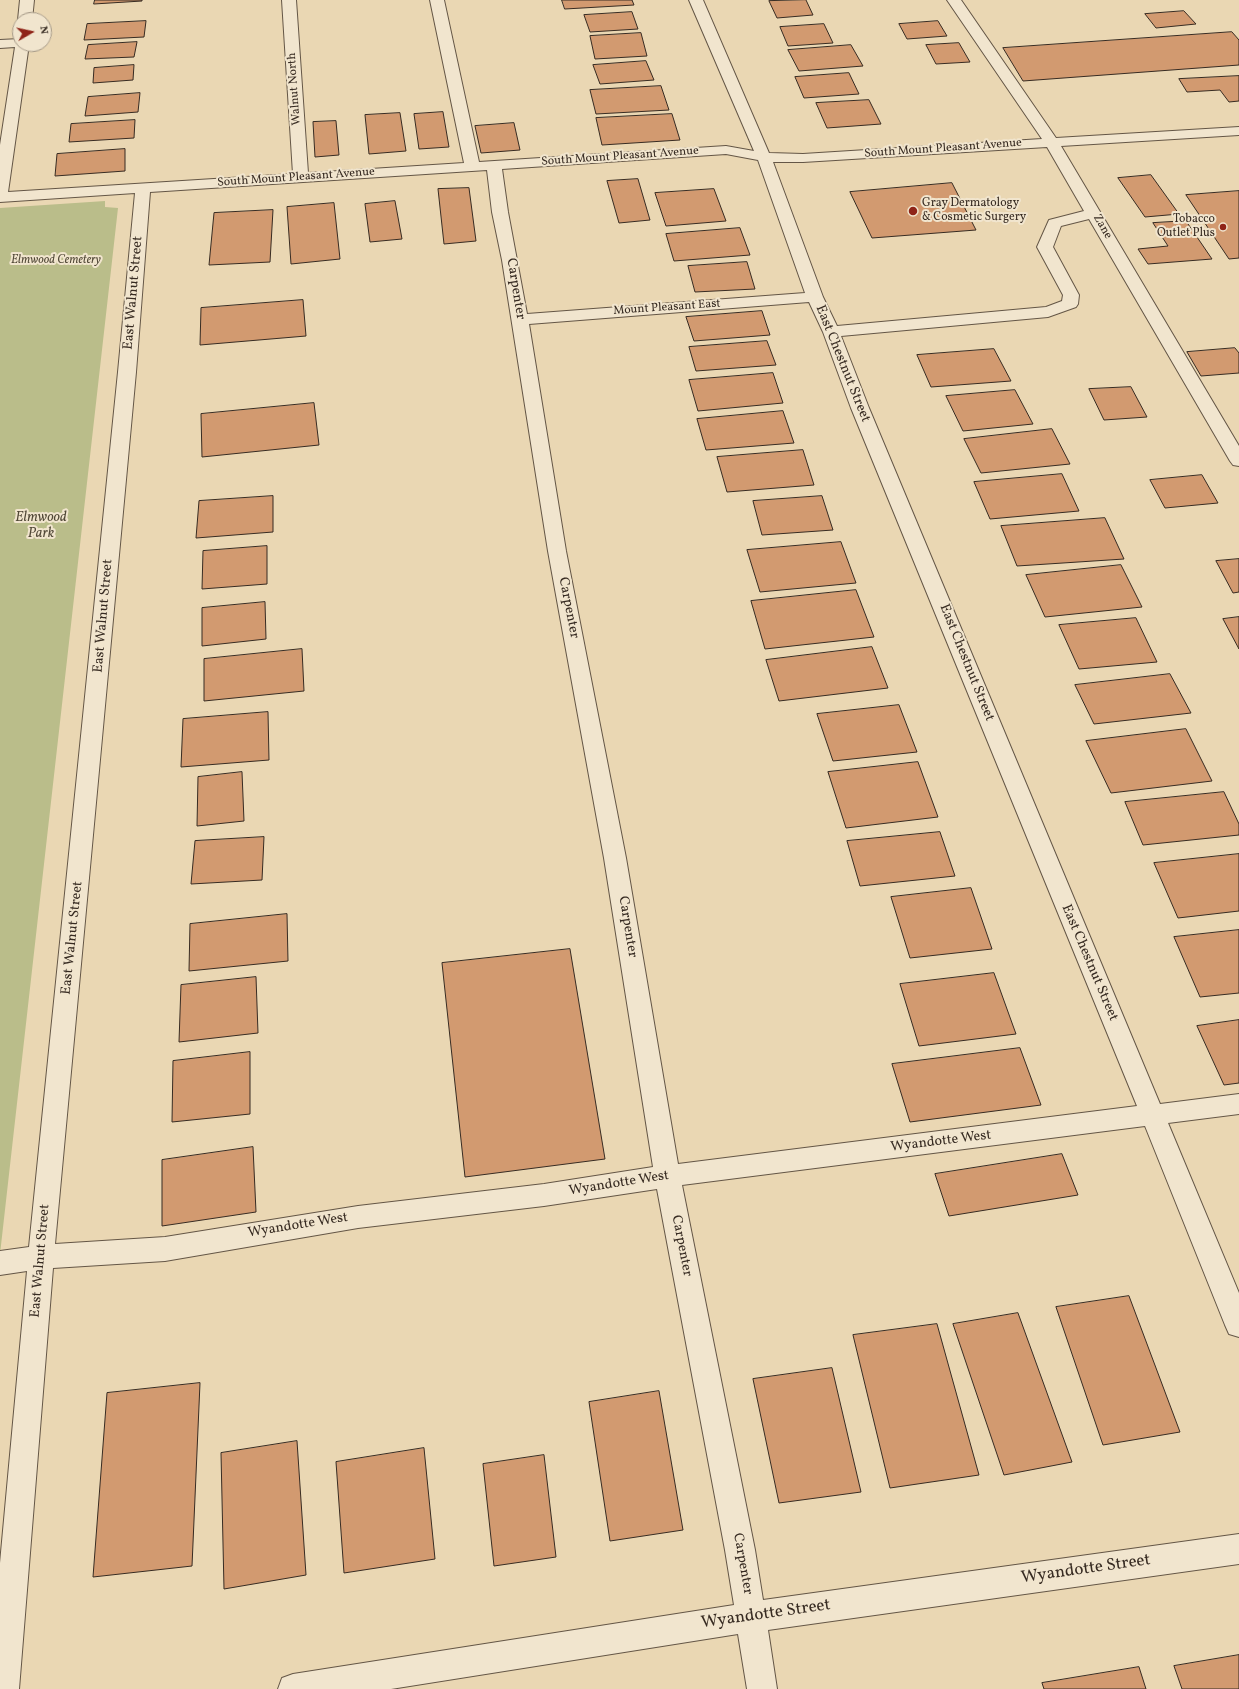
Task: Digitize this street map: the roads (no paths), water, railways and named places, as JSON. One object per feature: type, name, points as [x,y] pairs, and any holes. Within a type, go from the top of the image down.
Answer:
[{"type":"street","points":[[26,12],[27,0]]},
{"type":"street","name":"Walnut North","points":[[289,0],[301,177]]},
{"type":"street","name":"Carpenter","points":[[437,0],[467,146],[483,165],[500,212],[510,260],[557,551],[615,858],[667,1176],[728,1483],[762,1689]]},
{"type":"street","name":"East Chestnut Street","points":[[696,0],[764,157],[815,297],[831,332],[860,408],[1239,1325]]},
{"type":"street","name":"Zane","points":[[954,0],[1051,142],[1239,461]]},
{"type":"street","points":[[0,44],[12,44]]},
{"type":"street","points":[[0,197],[20,52]]},
{"type":"street","name":"South Mount Pleasant Avenue","points":[[0,197],[726,150],[764,157],[803,158],[1239,131]]},
{"type":"street","name":"East Walnut Street","points":[[4,1689],[41,1257],[126,379],[143,188]]},
{"type":"street","points":[[831,332],[1048,312],[1070,304],[1071,294],[1045,248],[1054,223],[1093,213]]},
{"type":"street","name":"Mount Pleasant East","points":[[520,320],[815,297]]},
{"type":"street","name":"Wyandotte West","points":[[0,1264],[41,1257],[165,1249],[358,1217],[544,1195],[667,1176],[1239,1104]]},
{"type":"street","name":"Wyandotte Street","points":[[293,1689],[751,1617],[1239,1550]]},
{"type":"place","name":"Gray Dermatology & Cosmetic Surgery","points":[[913,211]]},
{"type":"place","name":"Tobacco Outlet Plus","points":[[1223,227]]},
{"type":"park label","name":"Elmwood Cemetery","points":[[56,261]]},
{"type":"park label","name":"Elmwood Park","points":[[41,526]]}]
